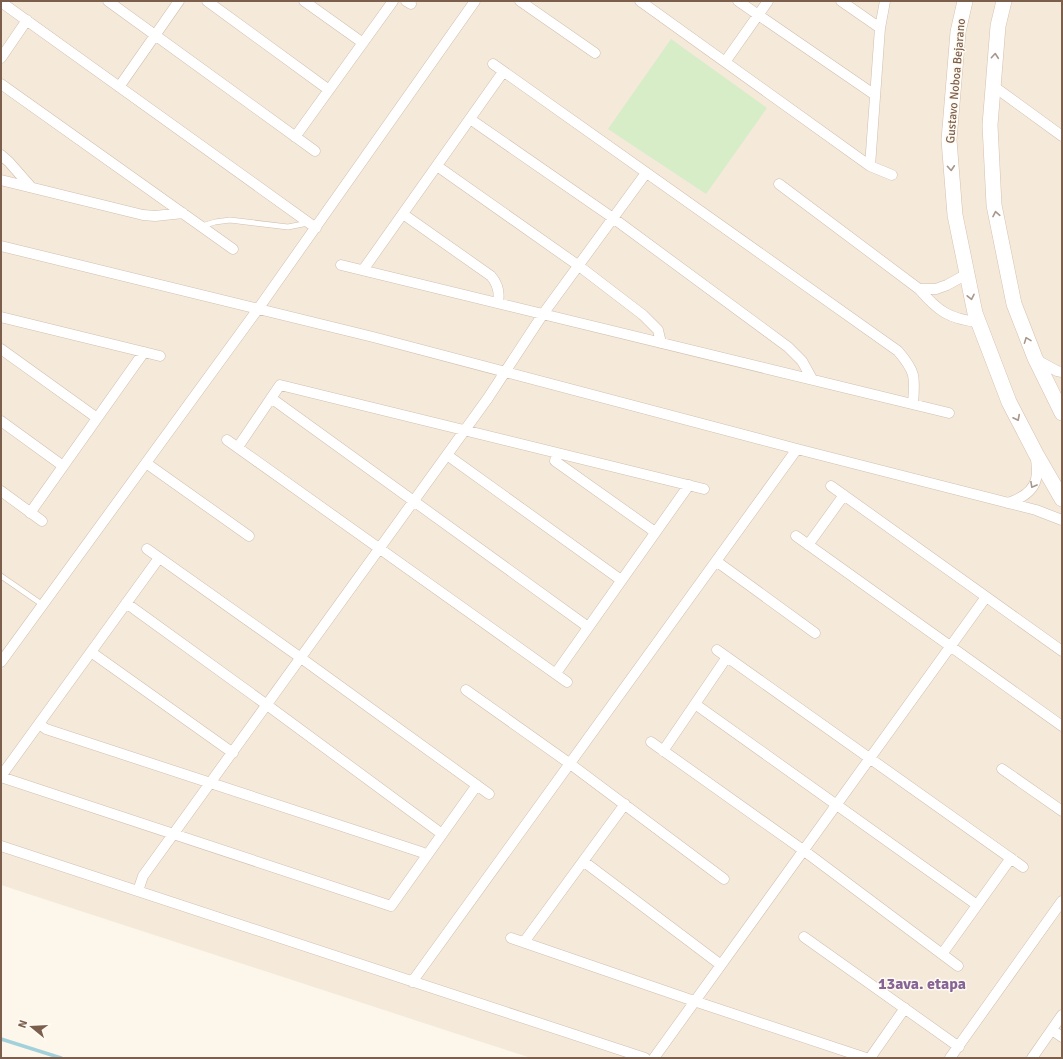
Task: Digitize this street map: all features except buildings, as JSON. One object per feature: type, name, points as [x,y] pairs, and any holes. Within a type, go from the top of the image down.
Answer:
[{"type":"street","points":[[108,1],[316,151]]},
{"type":"street","points":[[119,87],[179,1]]},
{"type":"street","points":[[207,1],[329,90]]},
{"type":"street","points":[[304,1],[363,43]]},
{"type":"street","points":[[296,137],[393,1]]},
{"type":"street","points":[[1,662],[258,309],[312,225],[475,1]]},
{"type":"street","points":[[520,1],[595,53]]},
{"type":"street","points":[[640,1],[870,166],[892,175]]},
{"type":"street","points":[[738,1],[875,95]]},
{"type":"street","points":[[725,62],[768,1]]},
{"type":"street","points":[[841,1],[880,28]]},
{"type":"street","points":[[870,166],[880,28],[885,1]]},
{"type":"street","name":"Gustavo Noboa Bejarano","points":[[965,1],[958,32],[949,140],[955,215],[978,322],[1009,402],[1036,454],[1062,499]]},
{"type":"street","points":[[1004,1],[998,26],[992,85],[990,125],[994,205],[1014,304],[1034,358],[1062,413]]},
{"type":"street","points":[[1,2],[312,225]]},
{"type":"street","points":[[1,58],[27,20]]},
{"type":"street","points":[[493,64],[898,351],[910,365],[915,382],[913,404]]},
{"type":"street","points":[[363,270],[503,72]]},
{"type":"street","points":[[1,84],[233,249]]},
{"type":"street","points":[[992,85],[1062,136]]},
{"type":"street","points":[[470,119],[613,218],[788,347],[802,361],[812,379]]},
{"type":"street","points":[[1,156],[9,162],[31,187]]},
{"type":"street","points":[[437,166],[579,266],[643,315],[658,330],[661,342]]},
{"type":"street","points":[[138,891],[143,876],[447,455],[543,314],[646,173]]},
{"type":"street","points":[[1,180],[143,215],[155,216],[183,213]]},
{"type":"street","points":[[779,184],[919,289],[929,301],[951,317],[978,322]]},
{"type":"street","points":[[402,214],[491,276],[498,286],[498,303]]},
{"type":"street","points":[[2,249],[258,309],[505,371],[797,449],[1036,510],[1062,520]]},
{"type":"street","points":[[341,265],[950,413]]},
{"type":"street","points":[[919,289],[936,289],[967,274]]},
{"type":"street","points":[[1,317],[160,356]]},
{"type":"street","points":[[1,349],[97,418]]},
{"type":"street","points":[[30,513],[144,352]]},
{"type":"street","points":[[1034,358],[1057,371],[1062,372]]},
{"type":"street","points":[[238,447],[280,385],[704,489]]},
{"type":"street","points":[[271,398],[588,627]]},
{"type":"street","points":[[1,421],[63,466]]},
{"type":"street","points":[[227,440],[567,682]]},
{"type":"street","points":[[412,982],[797,449]]},
{"type":"street","points":[[557,453],[555,461],[655,532]]},
{"type":"street","points":[[1008,503],[1019,500],[1029,492],[1036,479],[1036,454]]},
{"type":"street","points":[[447,455],[621,580]]},
{"type":"street","points":[[146,463],[249,536]]},
{"type":"street","points":[[556,673],[689,485]]},
{"type":"street","points":[[831,486],[1062,651]]},
{"type":"street","points":[[1,492],[42,521]]},
{"type":"street","points":[[808,545],[844,495]]},
{"type":"street","points":[[796,536],[1062,726]]},
{"type":"street","points":[[146,549],[301,658],[489,794]]},
{"type":"street","points":[[159,558],[4,772],[2,777],[173,835],[391,906],[476,785]]},
{"type":"street","points":[[716,561],[815,633]]},
{"type":"street","points":[[654,1058],[802,850],[986,597]]},
{"type":"street","points":[[126,604],[267,705],[442,834]]},
{"type":"street","points":[[717,650],[1023,867]]},
{"type":"street","points":[[91,652],[233,753]]},
{"type":"street","points":[[663,751],[727,657]]},
{"type":"street","points":[[466,690],[625,804],[724,879]]},
{"type":"street","points":[[695,704],[978,905]]},
{"type":"street","points":[[39,724],[46,729],[427,855]]},
{"type":"street","points":[[651,742],[802,850],[958,966]]},
{"type":"street","points":[[1002,769],[1062,811]]},
{"type":"street","points":[[524,942],[625,804]]},
{"type":"street","points":[[1,846],[645,1058]]},
{"type":"street","points":[[942,954],[1011,858]]},
{"type":"street","points":[[583,862],[721,964]]},
{"type":"street","points":[[950,1058],[1062,900]]},
{"type":"street","points":[[804,937],[959,1047]]},
{"type":"street","points":[[511,938],[866,1058]]},
{"type":"street","points":[[870,1058],[905,1008]]},
{"type":"street","points":[[1032,1058],[1062,1015]]},
{"type":"street","points":[[1052,1030],[1062,1037]]},
{"type":"lane","points":[[201,226],[230,220],[288,227],[312,225]]},
{"type":"lane","points":[[1,576],[43,605]]},
{"type":"shaded area","points":[[1,1],[1062,1],[1062,1058],[531,1058],[1,885]]},
{"type":"green space","points":[[671,39],[767,108],[706,194],[608,129]]},
{"type":"waterway","points":[[1,1039],[61,1058]]},
{"type":"district","name":"13ava. etapa","points":[[922,984]]}]
